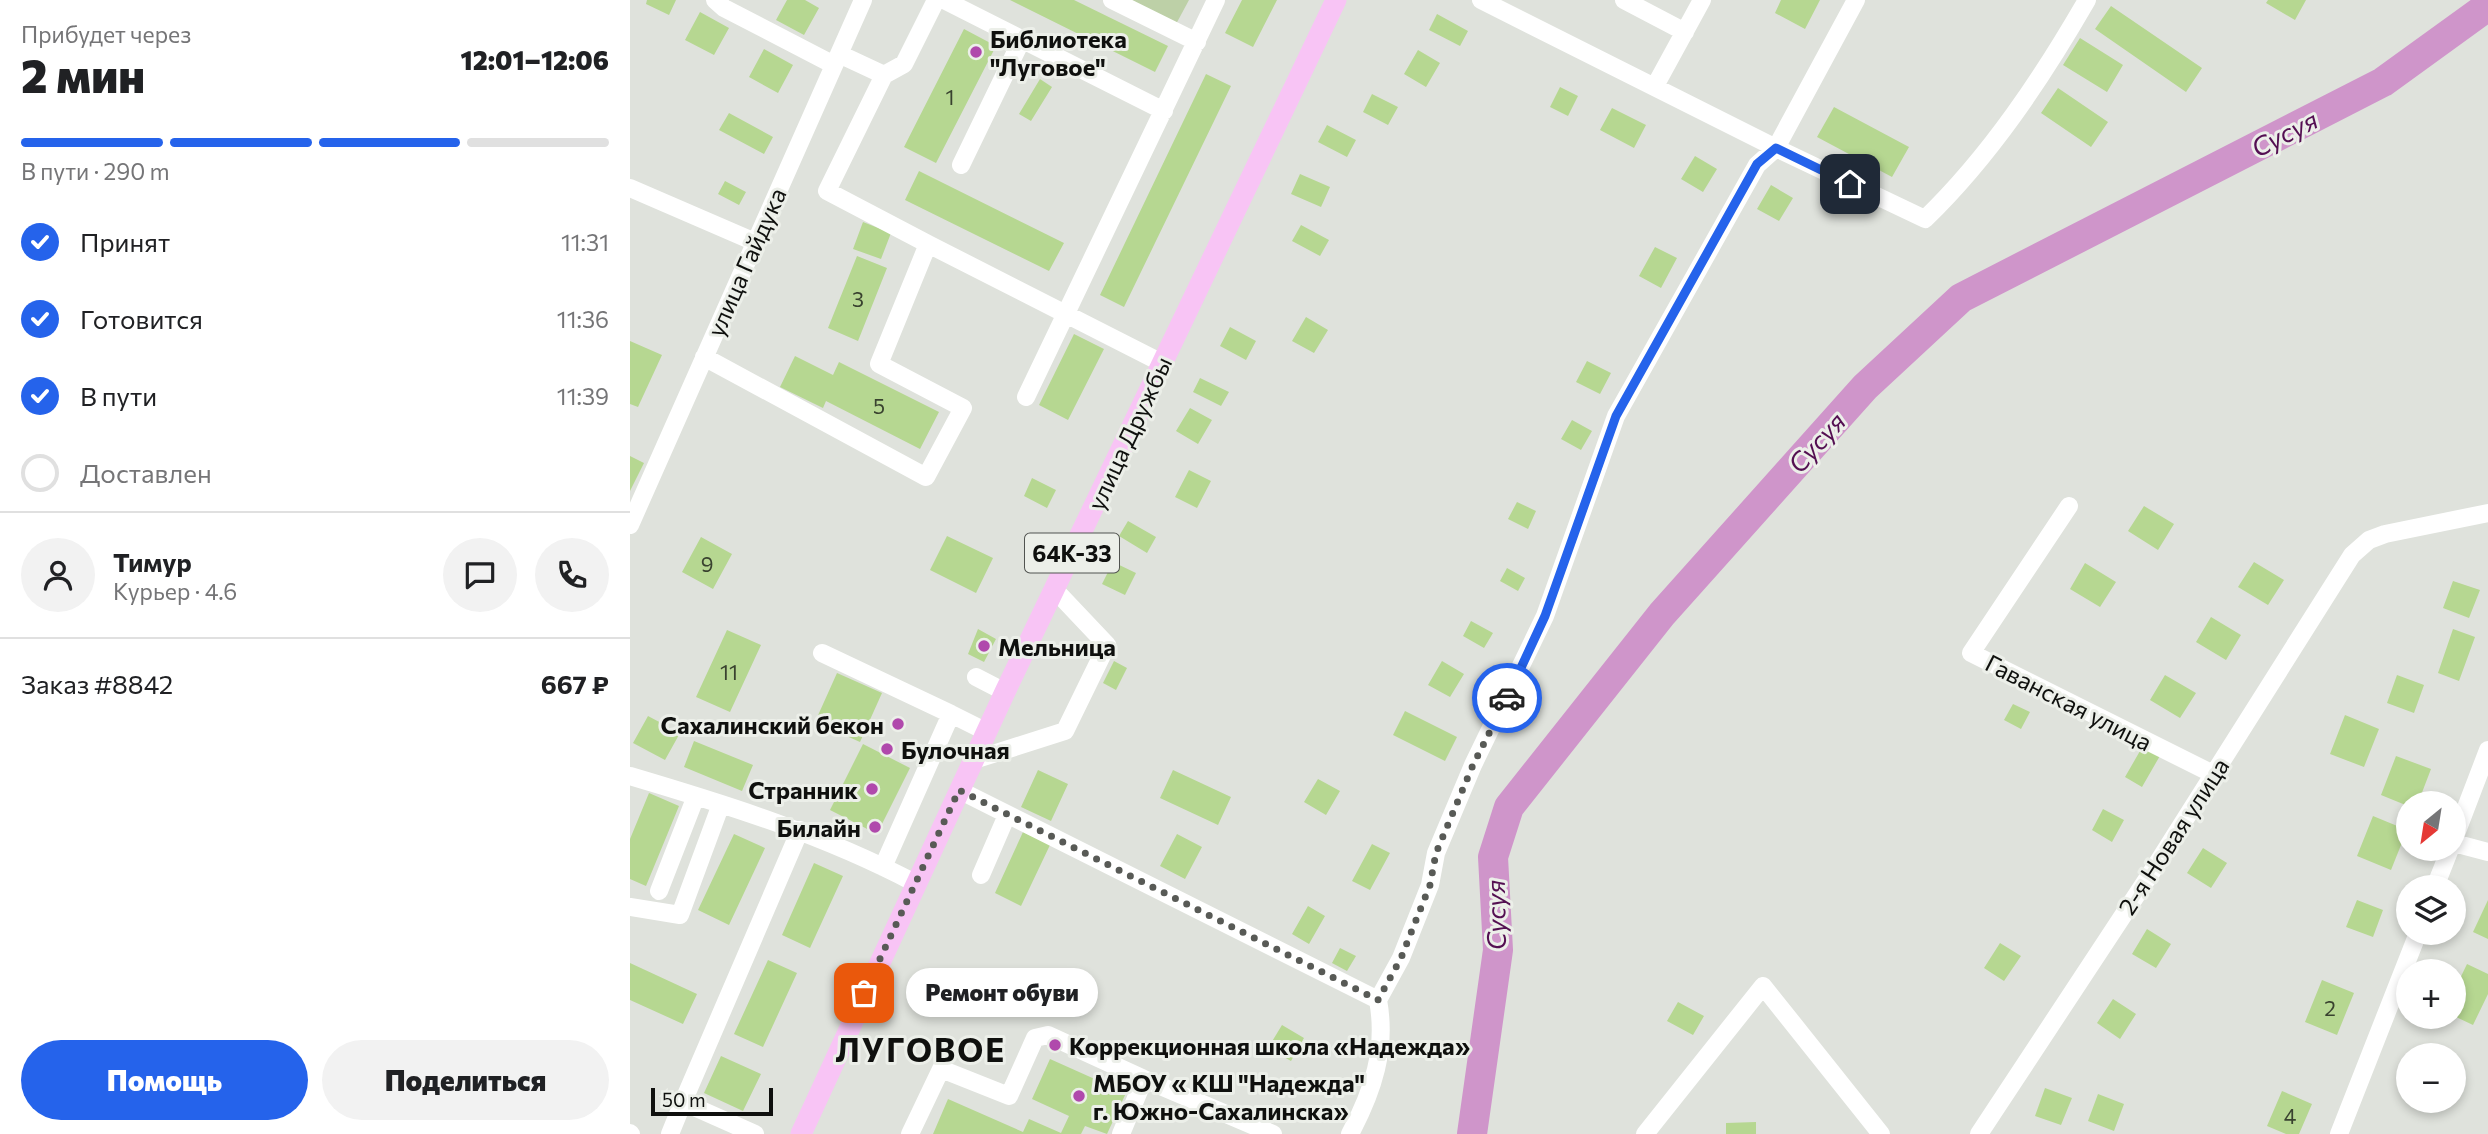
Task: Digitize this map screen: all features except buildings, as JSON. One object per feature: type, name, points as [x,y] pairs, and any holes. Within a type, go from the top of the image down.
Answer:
[{"type":"main road","name":"улица Дружбы","points":[[801,1134],[1005,692],[1336,0]]},
{"type":"street","points":[[715,0],[724,8],[836,59],[884,75]]},
{"type":"street","name":"улица Гайдука","points":[[630,525],[863,0]]},
{"type":"street","points":[[936,0],[904,64],[884,75],[827,191],[1162,363]]},
{"type":"street","points":[[944,0],[1164,111]]},
{"type":"street","points":[[1112,0],[1196,42]]},
{"type":"street","points":[[1026,397],[1216,0]]},
{"type":"street","points":[[1481,0],[1776,148],[1925,219],[1950,195],[2006,124],[2056,53],[2087,0]]},
{"type":"street","points":[[1624,0],[1685,32]]},
{"type":"street","points":[[1655,86],[1702,0]]},
{"type":"street","points":[[1350,1134],[1377,1071],[1382,1020],[1378,1000],[1401,958],[1430,885],[1436,853],[1473,765],[1545,616],[1616,416],[1757,164],[1776,148],[1856,0]]},
{"type":"street","points":[[961,165],[1022,40]]},
{"type":"street","points":[[630,188],[755,242]]},
{"type":"street","points":[[704,357],[926,477],[963,408],[879,364],[928,244]]},
{"type":"street","name":"Гаванская улица","points":[[2069,506],[1971,653],[2213,774]]},
{"type":"street","name":"2-я Новая улица","points":[[1988,1129],[2352,555],[2369,540],[2413,527],[2488,513]]},
{"type":"street","points":[[974,760],[1065,731],[1107,645],[1054,589]]},
{"type":"street","points":[[822,653],[987,732]]},
{"type":"street","points":[[976,677],[1005,692]]},
{"type":"street","points":[[883,866],[951,715]]},
{"type":"street","points":[[2466,809],[2488,750]]},
{"type":"street","points":[[630,776],[800,830],[915,883]]},
{"type":"street","points":[[959,790],[1378,1000]]},
{"type":"street","points":[[659,891],[696,796]]},
{"type":"street","points":[[630,907],[680,915],[721,804]]},
{"type":"street","points":[[981,875],[1007,815]]},
{"type":"street","points":[[670,1134],[800,830]]},
{"type":"street","points":[[2466,845],[2488,852]]},
{"type":"street","points":[[2339,1134],[2413,945]]},
{"type":"street","points":[[1644,1134],[1763,986],[1881,1134]]},
{"type":"street","points":[[911,1134],[941,1069],[1009,1096],[1035,1038],[1048,1035],[1273,1134]]},
{"type":"street","points":[[1121,1134],[1143,1079]]},
{"type":"street","points":[[683,1102],[755,1134]]},
{"type":"green space","points":[[1125,0],[1189,0],[1175,26]]},
{"type":"waterway","name":"Сусуя","points":[[1472,1134],[1498,950],[1493,857],[1509,807],[1662,614],[1865,387],[1961,298],[2383,82],[2488,6]]},
{"type":"way so far","points":[[864,993],[959,790],[1378,1000],[1401,958],[1430,885],[1436,853],[1473,765],[1507,698]]},
{"type":"place","name":"Библиотека \"Луговое\"","points":[[976,52]]},
{"type":"place","name":"Мельница","points":[[984,646]]},
{"type":"place","name":"Сахалинский бекон","points":[[898,724]]},
{"type":"place","name":"Булочная","points":[[887,749]]},
{"type":"place","name":"Странник","points":[[872,789]]},
{"type":"place","name":"Билайн","points":[[875,827]]},
{"type":"place","name":"Ремонт обуви","points":[[864,993]]},
{"type":"place","name":"Коррекционная школа «Надежда»","points":[[1055,1045]]},
{"type":"place","name":"МБОУ « КШ \"Надежда\" г. Южно-Сахалинска»","points":[[1079,1096]]},
{"type":"district","name":"ЛУГОВОЕ","points":[[921,1049]]},
{"type":"route","points":[[1507,698],[1545,616],[1616,416],[1757,164],[1776,148],[1850,184]]}]
